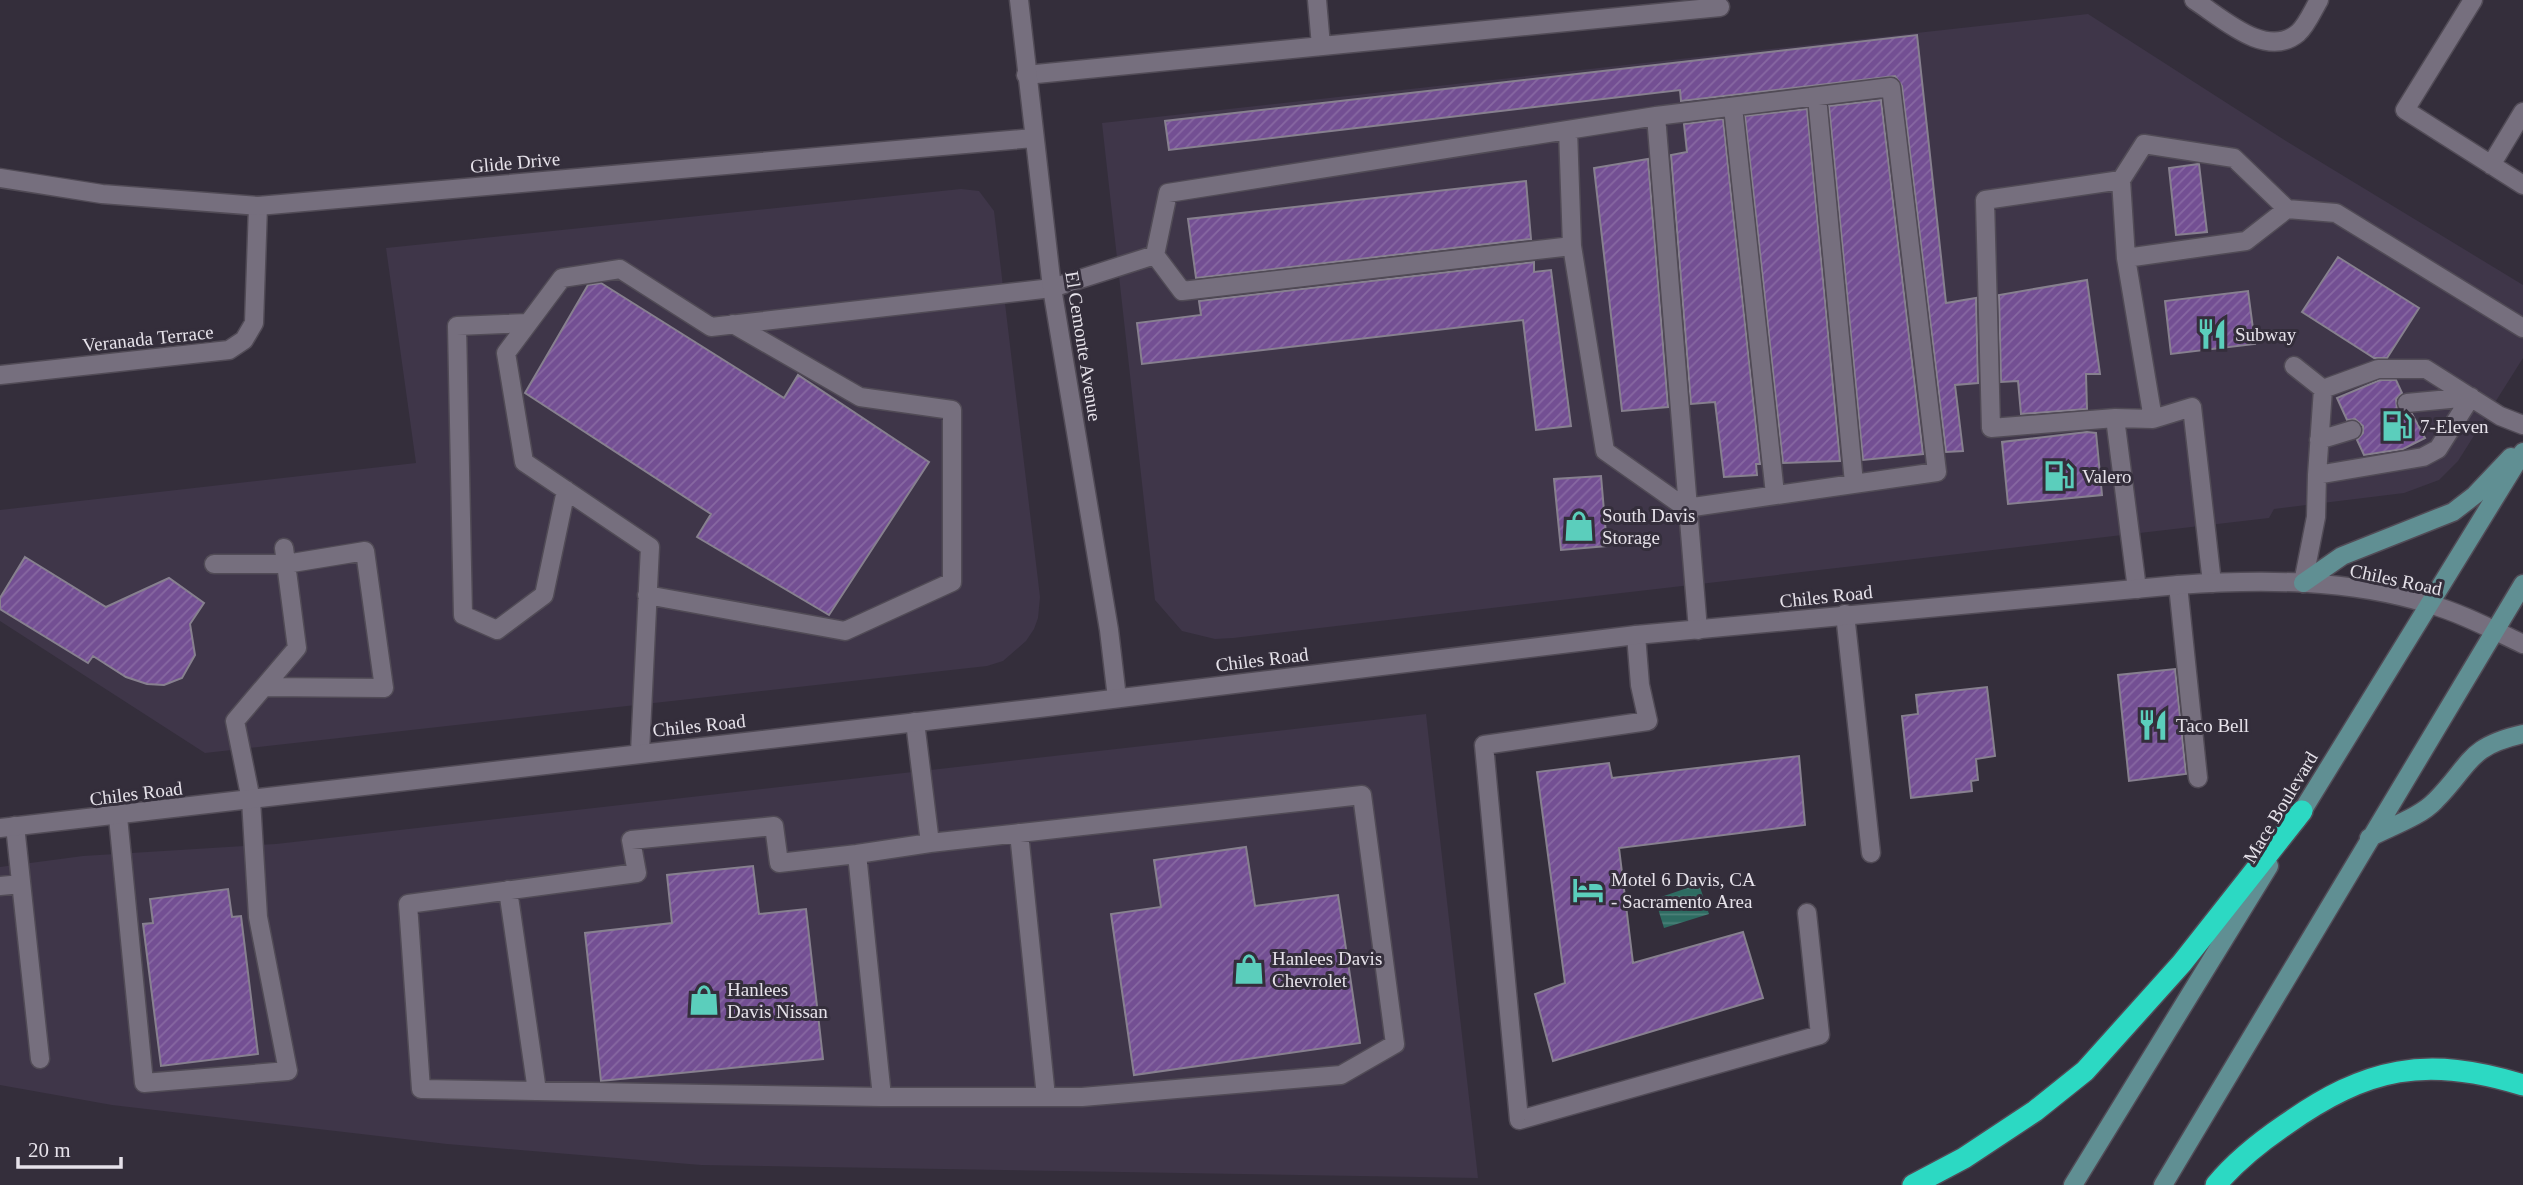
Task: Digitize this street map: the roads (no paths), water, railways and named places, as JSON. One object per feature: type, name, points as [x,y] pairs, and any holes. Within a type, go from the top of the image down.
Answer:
[{"type":"highway","points":[[1913,1185],[1964,1158],[2004,1132],[2085,1071],[2182,963],[2302,811]]},
{"type":"highway","points":[[2216,1185],[2257,1144],[2293,1119],[2341,1089],[2375,1075],[2443,1070],[2483,1073],[2523,1085]]},
{"type":"main road","points":[[2304,583],[2342,556],[2453,512],[2475,495],[2523,445]]},
{"type":"main road","name":"Mace Boulevard","points":[[2073,1185],[2523,452]]},
{"type":"main road","points":[[2163,1185],[2523,584]]},
{"type":"main road","points":[[2369,838],[2434,803],[2470,757],[2493,741],[2523,734]]},
{"type":"street","name":"El Cemonte Avenue","points":[[1019,0],[1052,288],[1109,630],[1116,698]]},
{"type":"street","points":[[1317,0],[1321,46]]},
{"type":"street","points":[[2194,0],[2256,39],[2279,41],[2298,33],[2319,0]]},
{"type":"street","points":[[2473,0],[2406,110],[2523,185]]},
{"type":"street","points":[[1026,75],[1720,7]]},
{"type":"street","points":[[1568,130],[1572,246],[1605,451],[1686,508],[1937,472],[1891,88],[1656,116],[1168,193],[1155,255],[1182,291],[1572,246]]},
{"type":"street","points":[[1817,97],[1854,483]]},
{"type":"street","points":[[1733,107],[1775,494]]},
{"type":"street","points":[[2491,165],[2523,112]]},
{"type":"street","points":[[1656,116],[1698,630]]},
{"type":"street","name":"Glide Drive","points":[[0,178],[102,194],[258,206],[1034,138]]},
{"type":"street","points":[[2152,419],[2126,258],[2121,180],[2144,144],[2234,158],[2287,209],[2336,213],[2523,328]]},
{"type":"street","points":[[2121,180],[1985,200],[1992,428],[2115,418],[2152,419],[2192,407],[2212,583]]},
{"type":"street","name":"Veranada Terrace","points":[[0,375],[229,350],[244,340],[254,323],[258,206]]},
{"type":"street","points":[[2126,258],[2246,241],[2287,209]]},
{"type":"street","points":[[640,752],[650,547],[524,462],[506,352],[562,278],[620,269],[711,327],[1052,288],[1155,255]]},
{"type":"street","points":[[528,323],[457,326],[463,615],[497,630],[544,595],[566,490]]},
{"type":"street","points":[[647,595],[845,631],[952,582],[952,410],[860,397],[733,324]]},
{"type":"street","points":[[2294,366],[2323,389]]},
{"type":"street","points":[[2323,389],[2378,369],[2426,369],[2500,416],[2523,425]]},
{"type":"street","points":[[2304,583],[2316,517],[2323,389]]},
{"type":"street","points":[[2407,403],[2471,397]]},
{"type":"street","points":[[2317,475],[2423,457],[2438,449],[2471,397]]},
{"type":"street","points":[[2115,418],[2137,589]]},
{"type":"street","points":[[2319,440],[2352,430]]},
{"type":"street","points":[[214,564],[365,551],[384,688],[264,687]]},
{"type":"street","points":[[118,817],[144,1083],[288,1071],[258,917],[251,800],[235,721],[297,648],[285,556]]},
{"type":"street","name":"Chiles Road","points":[[7,827],[118,817],[640,752],[915,722],[1636,635],[2178,585],[2304,583],[2373,592],[2429,604],[2523,644]]},
{"type":"street","points":[[2178,585],[2198,778]]},
{"type":"street","points":[[1845,614],[1871,853]]},
{"type":"street","points":[[1636,635],[1640,685],[1648,721],[1484,745],[1520,1120],[1820,1035],[1807,913]]},
{"type":"street","points":[[915,722],[930,843]]},
{"type":"street","points":[[1362,795],[1395,1044],[1340,1075],[1082,1097],[882,1097],[421,1089],[408,904],[637,873],[631,839],[774,826],[779,863],[930,843],[1362,795]]},
{"type":"street","points":[[7,827],[21,884],[40,1059]]},
{"type":"street","points":[[1019,833],[1046,1097]]},
{"type":"street","points":[[857,854],[882,1097]]},
{"type":"street","points":[[0,886],[21,884]]},
{"type":"street","points":[[508,890],[537,1091]]},
{"type":"place","name":"Subway","points":[[2212,334]]},
{"type":"place","name":"7-Eleven","points":[[2397,426]]},
{"type":"place","name":"Valero","points":[[2059,476]]},
{"type":"place","name":"South Davis Storage","points":[[1579,526]]},
{"type":"place","name":"Taco Bell","points":[[2153,725]]},
{"type":"place","name":"Motel 6 Davis, CA - Sacramento Area","points":[[1588,890]]},
{"type":"place","name":"Hanlees Davis Chevrolet","points":[[1249,969]]},
{"type":"place","name":"Hanlees Davis Nissan","points":[[704,1000]]}]
